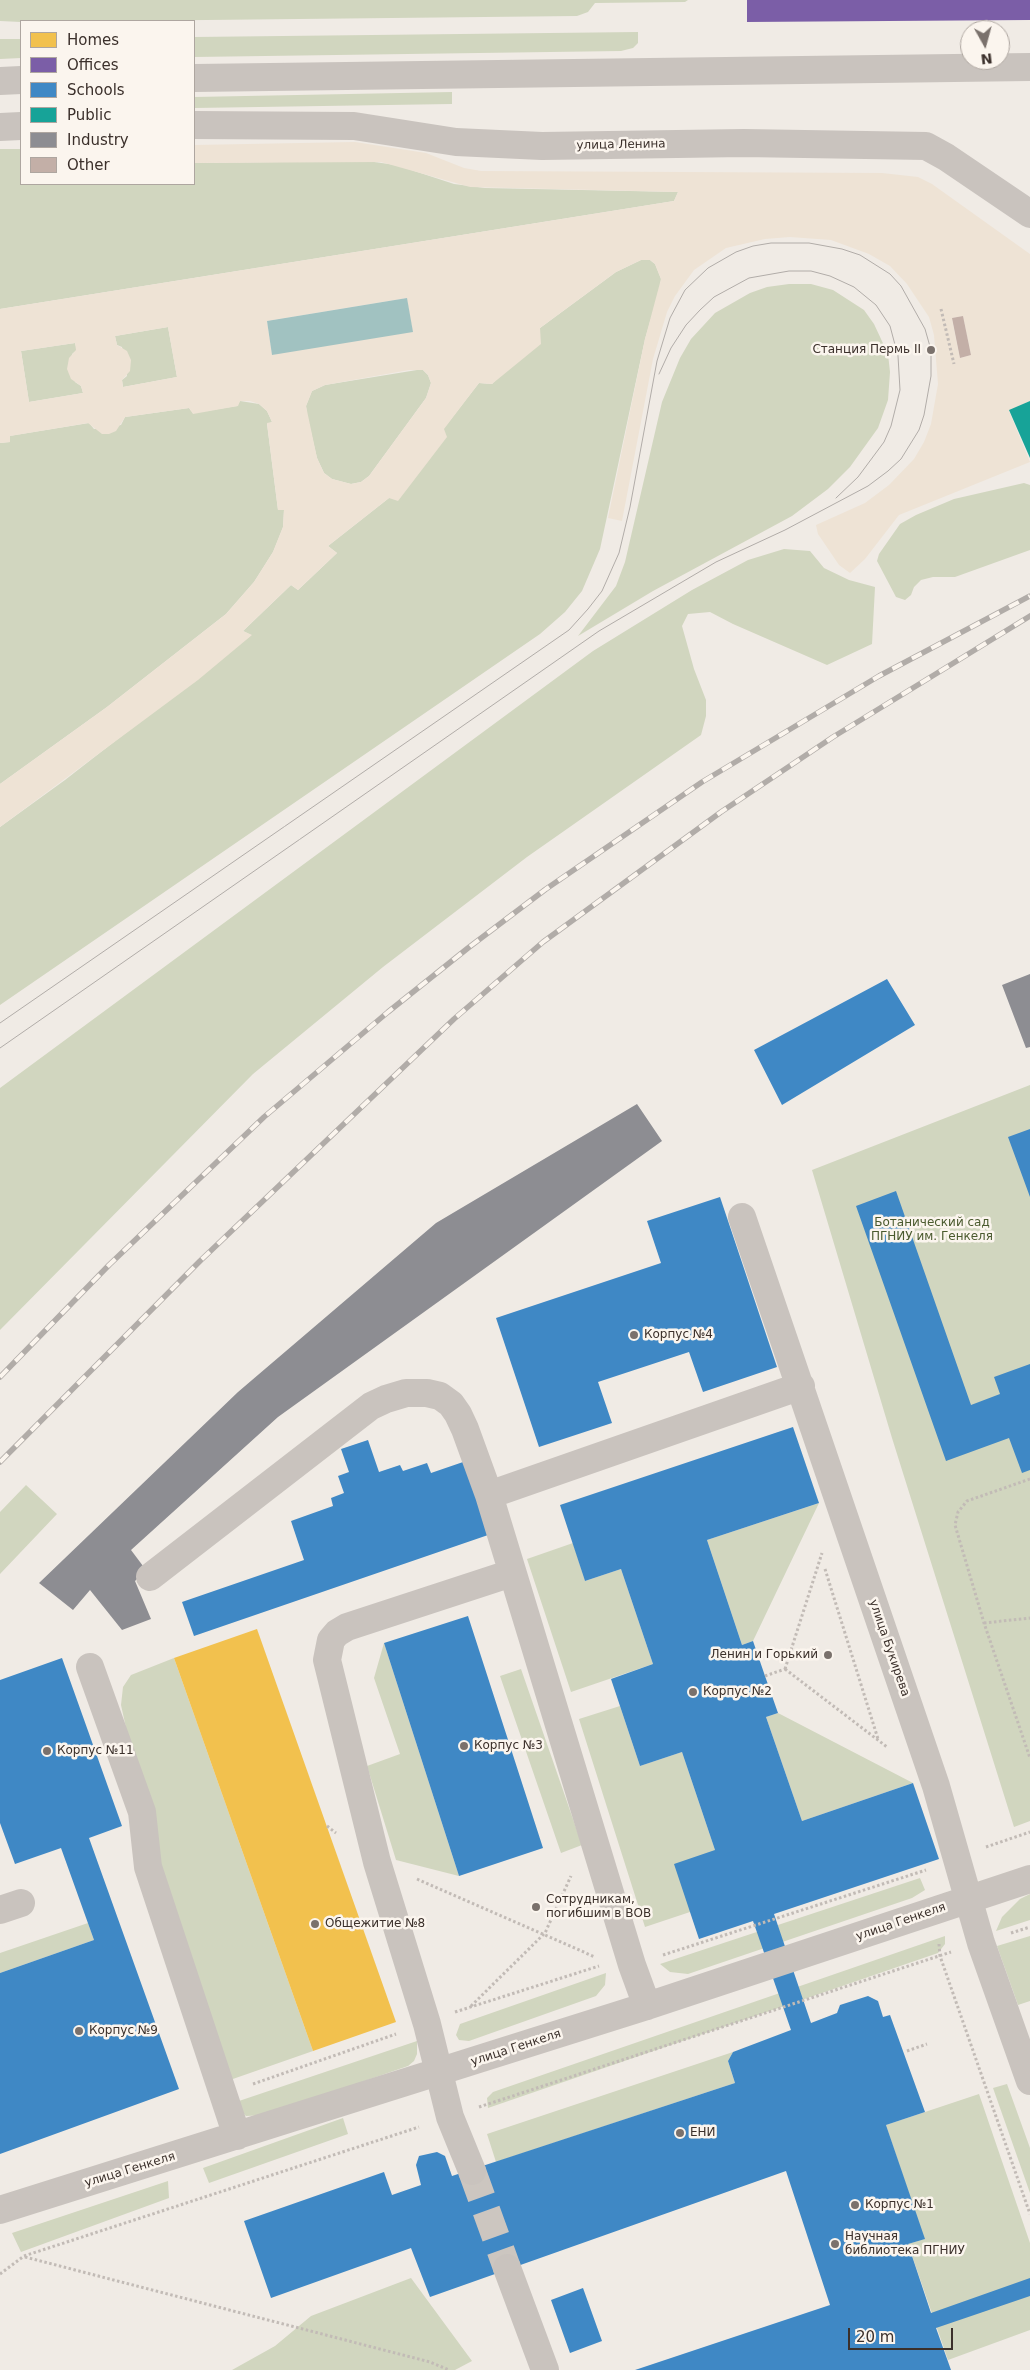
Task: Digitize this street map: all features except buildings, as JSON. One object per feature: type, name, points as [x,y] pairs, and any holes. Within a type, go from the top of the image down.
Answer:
[{"type":"street","points":[[195,78],[1030,67]]},
{"type":"street","points":[[0,81],[20,80]]},
{"type":"street","name":"улица Ленина","points":[[195,125],[284,124],[354,126],[456,142],[542,146],[744,144],[926,146],[946,157],[1030,214]]},
{"type":"street","points":[[0,127],[20,126]]},
{"type":"street","name":"улица Букирева","points":[[742,1217],[936,1786],[981,1942],[1030,2081]]},
{"type":"street","points":[[489,1494],[801,1386]]},
{"type":"street","points":[[150,1577],[371,1406],[386,1399],[406,1394],[427,1393],[440,1396],[451,1404],[465,1429],[489,1494],[632,1965],[647,2006]]},
{"type":"street","points":[[472,2171],[450,2116],[427,2024],[377,1862],[327,1660],[331,1640],[337,1633],[347,1627],[512,1573]]},
{"type":"street","points":[[90,1666],[142,1812],[148,1867],[237,2136]]},
{"type":"street","name":"улица Генкеля","points":[[0,2210],[647,2006],[1030,1879]]},
{"type":"street","points":[[507,2268],[545,2370]]},
{"type":"path","points":[[941,309],[954,364]]},
{"type":"path","points":[[1030,1479],[967,1501],[958,1512],[955,1525],[984,1622],[1030,1758]]},
{"type":"path","points":[[785,1669],[822,1557],[823,1547]]},
{"type":"path","points":[[822,1557],[878,1739]]},
{"type":"path","points":[[984,1622],[1030,1618]]},
{"type":"path","points":[[766,1676],[785,1669]]},
{"type":"path","points":[[785,1669],[892,1751]]},
{"type":"path","points":[[327,1826],[377,1862],[544,1933],[600,1959]]},
{"type":"path","points":[[471,2006],[544,1933],[592,1829]]},
{"type":"path","points":[[0,2274],[24,2256],[1030,1927]]},
{"type":"path","points":[[940,1956],[1030,2214]]},
{"type":"path","points":[[907,2051],[927,2044]]},
{"type":"path","points":[[24,2256],[430,2362],[449,2370]]},
{"type":"green space","points":[[0,0],[688,0],[685,2],[595,3],[588,12],[577,16],[0,21]]},
{"type":"green space","points":[[638,32],[638,43],[633,48],[621,51],[195,57],[195,37]]},
{"type":"green space","points":[[0,39],[20,39],[20,58],[0,59]]},
{"type":"green space","points":[[452,92],[452,104],[195,108],[195,97]]},
{"type":"green space","points":[[0,149],[20,149],[20,185],[195,185],[195,163],[367,161],[396,165],[454,184],[485,188],[678,192],[674,201],[0,309]]},
{"type":"green space","points":[[641,260],[650,260],[655,264],[661,279],[660,288],[645,339],[600,549],[582,591],[565,612],[540,634],[0,1005],[0,827],[65,780],[251,635],[243,631],[291,585],[298,590],[337,553],[328,546],[389,498],[479,383],[492,384],[540,328],[616,272]]},
{"type":"green space","points":[[811,284],[833,290],[864,310],[874,324],[888,354],[890,372],[888,400],[878,428],[850,467],[828,489],[792,516],[653,591],[578,636],[616,586],[625,562],[662,402],[680,358],[691,339],[715,313],[750,293],[767,287]]},
{"type":"green space","points":[[168,327],[177,377],[123,387],[122,380],[127,376],[122,347],[117,345],[115,336]]},
{"type":"green space","points":[[75,343],[77,350],[72,354],[75,382],[81,386],[83,393],[29,402],[21,351]]},
{"type":"green space","points":[[423,370],[428,375],[431,383],[426,398],[369,476],[361,482],[351,484],[332,479],[324,473],[317,458],[307,415],[306,406],[312,391],[325,385]]},
{"type":"green space","points":[[240,401],[259,404],[267,411],[272,422],[267,424],[278,510],[284,510],[283,527],[273,552],[254,582],[226,614],[107,707],[0,784],[0,443],[10,442],[9,436],[89,423],[94,429],[121,425],[125,417],[189,408],[193,413],[237,406]]},
{"type":"green space","points":[[1024,483],[1030,485],[1030,550],[955,577],[933,577],[921,580],[914,587],[911,595],[905,600],[896,597],[877,561],[879,554],[900,524],[954,499]]},
{"type":"green space","points":[[784,549],[810,551],[824,568],[849,580],[875,587],[872,644],[827,665],[710,612],[688,614],[682,626],[694,669],[706,700],[706,716],[701,735],[527,857],[383,967],[253,1074],[0,1330],[0,1088],[593,651],[692,590],[748,560]]},
{"type":"green space","name":"Ботанический сад ПГНИУ им. Генкеля","points":[[1030,1085],[1030,1821],[1014,1827],[892,1438],[812,1170]]},
{"type":"green space","points":[[26,1485],[57,1514],[0,1574],[0,1512]]},
{"type":"green space","points":[[819,1503],[753,1641],[742,1645],[707,1540]]},
{"type":"green space","points":[[573,1543],[585,1581],[621,1569],[653,1664],[571,1692],[527,1559]]},
{"type":"green space","points":[[384,1643],[459,1876],[396,1860],[367,1766],[400,1754],[374,1678]]},
{"type":"green space","points":[[174,1658],[313,2051],[230,2080],[159,1877],[121,1705],[123,1687],[131,1675]]},
{"type":"green space","points":[[521,1669],[582,1845],[561,1853],[500,1676]]},
{"type":"green space","points":[[620,1706],[640,1766],[682,1752],[715,1850],[690,1912],[645,1927],[579,1719]]},
{"type":"green space","points":[[778,1713],[913,1783],[802,1821],[766,1717]]},
{"type":"green space","points":[[920,1878],[925,1890],[912,1898],[688,1974],[670,1972],[660,1964]]},
{"type":"green space","points":[[1030,1894],[1030,1920],[996,1931],[1002,1917],[1020,1899]]},
{"type":"green space","points":[[88,1923],[94,1940],[0,1973],[0,1953]]},
{"type":"green space","points":[[945,1936],[945,1944],[938,1953],[488,2108],[487,2098],[493,2092]]},
{"type":"green space","points":[[1030,1936],[1030,2001],[1018,2005],[997,1946]]},
{"type":"green space","points":[[606,1973],[605,1985],[596,1996],[469,2041],[459,2040],[456,2035],[460,2024]]},
{"type":"green space","points":[[417,2041],[417,2054],[414,2061],[408,2066],[266,2115],[246,2116],[233,2103]]},
{"type":"green space","points":[[733,2052],[728,2061],[735,2083],[496,2162],[487,2134]]},
{"type":"green space","points":[[1007,2084],[1030,2148],[1030,2193],[993,2088]]},
{"type":"green space","points":[[979,2094],[1030,2243],[1030,2330],[948,2360],[908,2244],[924,2239],[886,2125]]},
{"type":"green space","points":[[343,2118],[348,2134],[209,2183],[203,2168]]},
{"type":"green space","points":[[168,2181],[169,2198],[21,2252],[12,2233]]},
{"type":"green space","points":[[411,2278],[472,2361],[455,2370],[232,2370],[275,2346],[311,2316]]},
{"type":"shaded area","points":[[355,142],[426,153],[464,168],[481,171],[882,173],[918,177],[932,184],[1030,254],[1030,401],[1009,411],[1030,462],[899,515],[865,559],[850,573],[839,565],[818,534],[816,525],[865,503],[889,485],[914,459],[924,442],[931,424],[938,384],[934,335],[929,317],[907,284],[890,266],[869,254],[831,240],[790,237],[765,239],[726,248],[694,270],[675,296],[667,312],[653,359],[622,521],[608,518],[645,339],[661,279],[655,264],[650,260],[641,260],[616,272],[540,328],[541,344],[492,384],[479,383],[444,429],[447,437],[398,501],[389,498],[328,546],[337,553],[298,590],[291,585],[243,631],[252,635],[198,680],[0,827],[0,784],[107,707],[226,614],[254,582],[273,552],[283,527],[284,510],[278,510],[267,423],[272,422],[267,411],[259,404],[250,401],[240,401],[238,406],[193,414],[189,408],[125,417],[116,431],[109,434],[102,434],[88,423],[10,436],[10,442],[0,443],[0,309],[674,201],[678,192],[470,187],[381,162],[195,163],[195,145]],"holes":[[[407,298],[273,355],[272,354],[267,321]],[[963,316],[971,355],[960,358],[952,318]],[[168,327],[177,377],[123,387],[122,380],[130,371],[131,360],[127,351],[117,345],[115,336]],[[75,343],[76,350],[69,358],[67,369],[71,379],[81,386],[83,393],[29,402],[21,351]],[[409,370],[423,370],[428,375],[431,383],[426,398],[369,476],[361,482],[351,484],[332,479],[324,473],[317,458],[306,406],[312,391],[325,385]]]},
{"type":"water","points":[[407,298],[413,332],[272,355],[267,321]]},
{"type":"tunnel","points":[[472,2171],[507,2268]]},
{"type":"tram line","points":[[0,1023],[569,630],[602,591],[619,553],[630,507],[657,361],[670,318],[685,290],[708,268],[736,252],[753,246],[771,243],[809,243],[842,249],[860,255],[890,274],[901,286],[925,329],[931,350],[931,376],[924,415],[919,430],[901,459],[888,471],[868,486],[785,530],[716,562],[599,631],[0,1048]]},
{"type":"tram line","points":[[659,374],[671,348],[686,325],[700,310],[714,297],[749,278],[789,271],[811,271],[830,276],[854,287],[876,305],[890,326],[898,356],[900,390],[891,426],[884,442],[858,477],[836,498]]},
{"type":"railway","points":[[0,1377],[109,1265],[264,1117],[388,1012],[468,948],[546,889],[702,782],[879,676],[1030,596]]},
{"type":"railway","points":[[0,1462],[200,1261],[454,1019],[543,942],[721,812],[833,737],[1030,616]]},
{"type":"place","name":"Станция Пермь II","points":[[931,350]]},
{"type":"place","name":"Корпус №4","points":[[634,1335]]},
{"type":"place","name":"Ленин и Горький","points":[[828,1655]]},
{"type":"place","name":"Корпус №2","points":[[693,1692]]},
{"type":"place","name":"Корпус №3","points":[[464,1746]]},
{"type":"place","name":"Корпус №11","points":[[47,1751]]},
{"type":"place","name":"Сотрудникам, погибшим в ВОВ","points":[[536,1907]]},
{"type":"place","name":"Общежитие №8","points":[[315,1924]]},
{"type":"place","name":"Корпус №9","points":[[79,2031]]},
{"type":"place","name":"ЕНИ","points":[[680,2133]]},
{"type":"place","name":"Корпус №1","points":[[855,2205]]},
{"type":"place","name":"Научная библиотека ПГНИУ","points":[[835,2244]]}]
